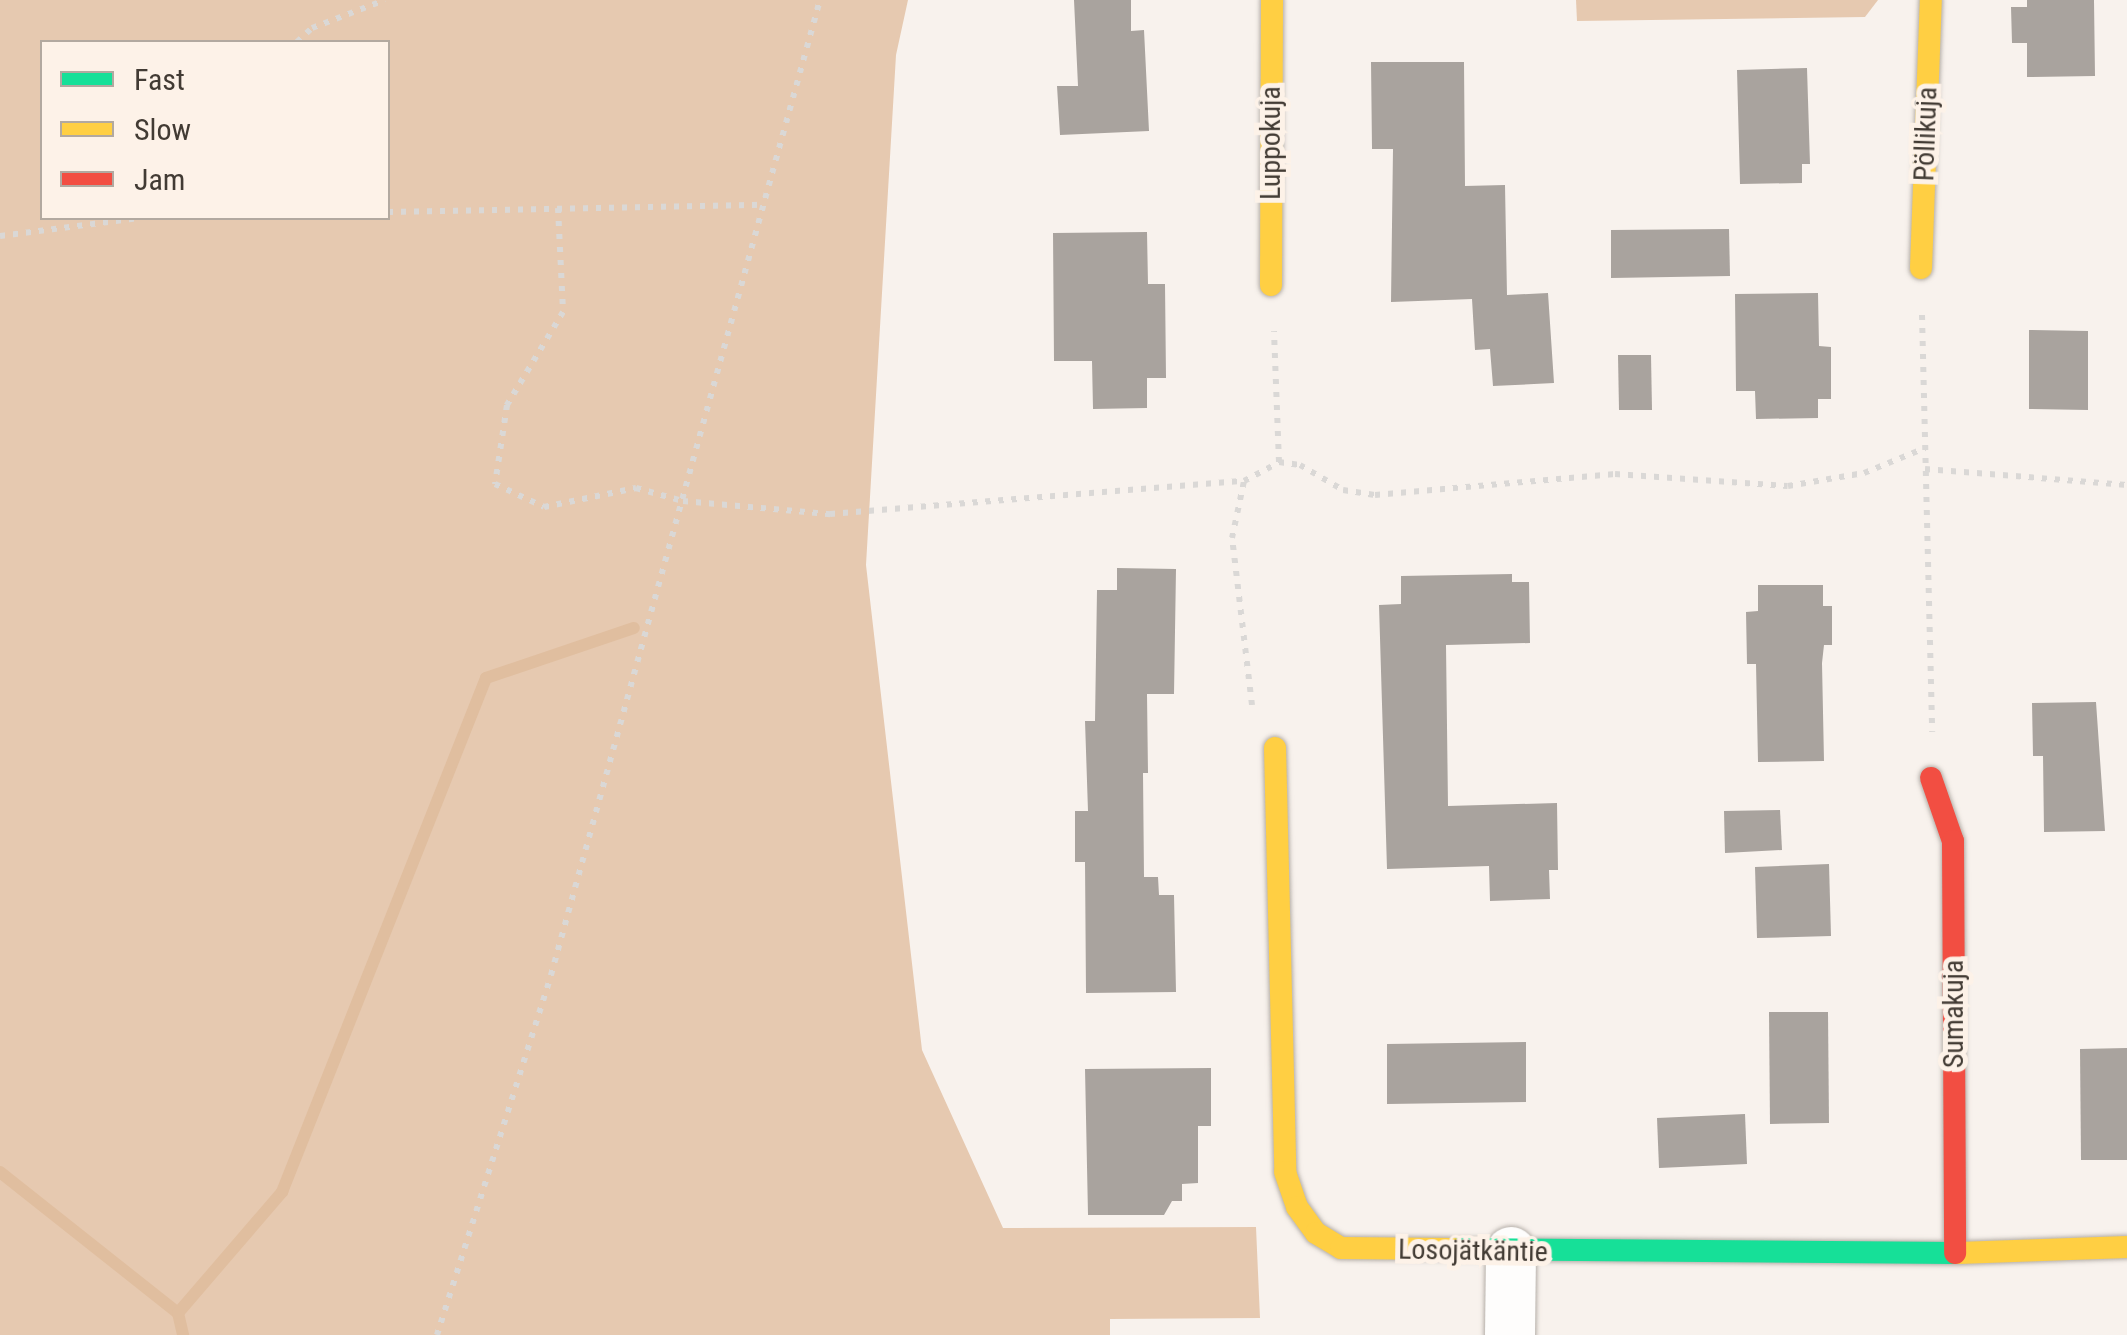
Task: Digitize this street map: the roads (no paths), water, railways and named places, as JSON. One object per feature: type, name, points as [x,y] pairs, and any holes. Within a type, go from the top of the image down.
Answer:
[{"type":"street","name":"Luppokuja","points":[[1271,285],[1272,0]]},
{"type":"street","name":"Pöllikuja","points":[[1921,268],[1931,0]]},
{"type":"street","name":"Losojätkäntie","points":[[1275,748],[1284,1172],[1296,1207],[1316,1233],[1341,1248],[1956,1253],[2127,1248]]},
{"type":"street","name":"Sumakuja","points":[[1931,778],[1953,841],[1956,1253]]},
{"type":"street","points":[[1510,1252],[1510,1335]]},
{"type":"waterway","points":[[178,1313],[282,1192],[486,678],[634,628]]},
{"type":"waterway","points":[[0,1172],[178,1313],[183,1335]]}]
